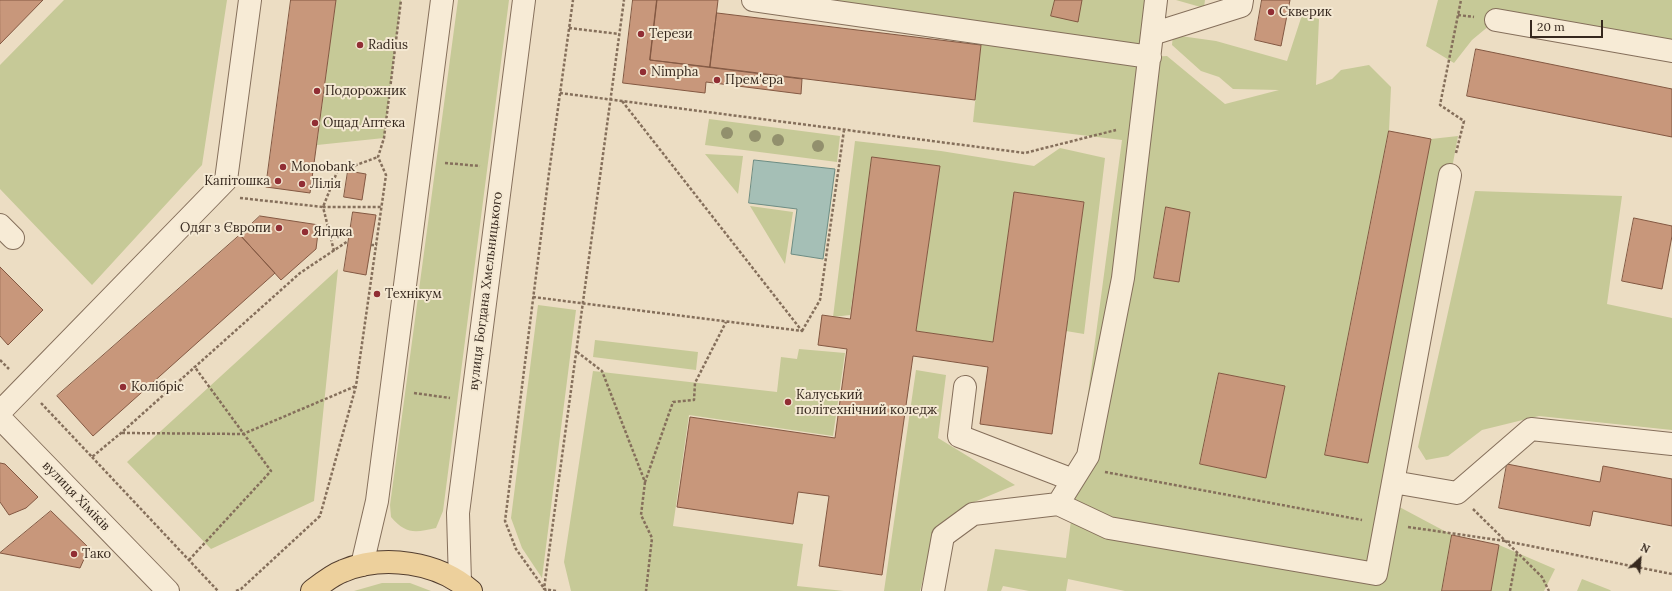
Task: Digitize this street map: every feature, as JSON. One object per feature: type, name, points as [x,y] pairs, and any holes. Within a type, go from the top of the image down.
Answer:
[{"type":"main road","points":[[312,591],[342,571],[362,565],[398,561],[432,569],[465,586]]},
{"type":"street","points":[[0,412],[226,180],[250,0]]},
{"type":"street","points":[[362,565],[377,501],[442,0]]},
{"type":"street","name":"вулиця Богдана Хмельницького","points":[[465,586],[458,513],[524,0]]},
{"type":"street","points":[[753,0],[1150,58]]},
{"type":"street","points":[[1058,504],[1088,456],[1122,278],[1156,0]]},
{"type":"street","points":[[1152,34],[1241,6],[1242,0]]},
{"type":"street","points":[[1496,20],[1672,51]]},
{"type":"street","points":[[933,591],[943,536],[973,514],[1058,504],[1109,528],[1376,574],[1450,175]]},
{"type":"street","points":[[965,387],[959,436],[1073,480]]},
{"type":"street","name":"вулиця Хіміків","points":[[0,418],[168,591]]},
{"type":"street","points":[[1393,482],[1457,493],[1531,429],[1672,444]]},
{"type":"path","points":[[236,591],[241,589],[320,516],[356,386],[386,175],[378,157],[384,138],[401,0]]},
{"type":"path","points":[[556,591],[545,590],[516,549],[505,521],[533,297],[573,0]]},
{"type":"path","points":[[545,590],[624,0]]},
{"type":"path","points":[[1450,175],[1464,121],[1440,105],[1461,0]]},
{"type":"path","points":[[569,28],[619,34]]},
{"type":"path","points":[[560,92],[1025,153],[1141,124]]},
{"type":"path","points":[[622,100],[802,331]]},
{"type":"path","points":[[802,331],[820,300],[844,130]]},
{"type":"path","points":[[334,251],[323,207],[337,172],[378,157]]},
{"type":"path","points":[[445,163],[483,166]]},
{"type":"path","points":[[212,196],[323,207],[382,207]]},
{"type":"path","points":[[92,457],[121,433],[194,366],[300,273],[348,241]]},
{"type":"path","points":[[371,245],[377,245]]},
{"type":"path","points":[[533,297],[802,331]]},
{"type":"path","points":[[646,591],[652,538],[641,515],[645,482],[673,402],[694,400],[695,383],[726,322]]},
{"type":"path","points":[[576,352],[602,371],[645,482]]},
{"type":"path","points":[[189,560],[271,471],[194,366]]},
{"type":"path","points":[[25,385],[218,591]]},
{"type":"path","points":[[121,433],[243,434],[356,386]]},
{"type":"path","points":[[411,393],[457,399]]},
{"type":"path","points":[[1088,456],[1102,471],[1386,524],[1506,541],[1672,574]]},
{"type":"path","points":[[1457,493],[1542,577],[1549,591]]},
{"type":"path","points":[[1510,591],[1517,553]]},
{"type":"green space","points":[[64,0],[227,0],[202,165],[92,285],[0,189],[0,65]]},
{"type":"green space","points":[[336,0],[401,0],[384,138],[317,145]]},
{"type":"green space","points":[[458,0],[509,0],[443,511],[436,528],[422,531],[411,531],[401,527],[391,517],[390,505]]},
{"type":"green space","points":[[753,0],[1156,0],[1150,57],[1167,56],[1225,104],[1279,90],[1233,89],[1219,77],[1201,71],[1172,45],[1173,35],[1216,41],[1287,61],[1302,15],[1319,19],[1316,85],[1332,79],[1341,70],[1369,65],[1391,87],[1389,131],[1325,454],[1368,463],[1431,139],[1458,136],[1390,502],[1452,535],[1442,591],[1125,591],[1068,579],[1066,591],[1029,591],[1003,586],[1001,591],[987,591],[995,549],[1066,558],[1122,140],[973,122],[981,45],[973,32]],"holes":[[[1166,208],[1190,212],[1178,282],[1154,278]],[[1219,373],[1285,386],[1266,478],[1200,464]]]},
{"type":"green space","points":[[1176,0],[1205,0],[1204,8]]},
{"type":"green space","points":[[1438,0],[1672,0],[1672,51],[1496,20],[1472,40],[1454,63],[1426,46]]},
{"type":"green space","points":[[709,119],[840,136],[837,162],[705,145]]},
{"type":"green space","points":[[855,141],[941,151],[1034,166],[1060,148],[1105,158],[1084,334],[1066,331],[1084,202],[1014,192],[993,342],[916,331],[940,167],[873,157],[850,315],[833,317]]},
{"type":"green space","points":[[705,154],[743,156],[738,194]]},
{"type":"green space","points":[[1475,191],[1622,196],[1607,304],[1672,318],[1672,430],[1539,416],[1482,430],[1448,456],[1426,460],[1418,447]]},
{"type":"green space","points":[[750,206],[793,212],[785,264]]},
{"type":"green space","points":[[338,269],[314,501],[211,549],[127,462]]},
{"type":"green space","points":[[538,305],[576,310],[542,578],[522,548],[511,518]]},
{"type":"green space","points":[[595,340],[698,352],[696,370],[593,357]]},
{"type":"green space","points":[[799,349],[845,353],[833,436],[689,415],[673,526],[803,544],[797,586],[844,591],[571,591],[564,562],[593,371],[777,392],[781,357],[797,359]]},
{"type":"green space","points":[[916,370],[946,375],[938,438],[1015,485],[967,505],[935,532],[920,591],[884,591]]},
{"type":"green space","points":[[1499,545],[1555,569],[1544,591],[1491,591]]},
{"type":"green space","points":[[1582,579],[1610,590],[1611,591],[1577,591]]},
{"type":"green space","points":[[382,583],[410,583],[431,591],[354,591]]},
{"type":"water","points":[[754,160],[835,169],[823,259],[791,254],[797,209],[749,203]]},
{"type":"building","points":[[0,0],[43,0],[0,44]]},
{"type":"building","points":[[291,0],[336,0],[310,193],[266,187]]},
{"type":"building","points":[[633,0],[657,0],[650,60],[802,79],[801,94],[706,82],[705,93],[623,83]]},
{"type":"building","points":[[657,0],[718,0],[710,67],[650,60]]},
{"type":"building","points":[[1055,0],[1082,0],[1078,22],[1051,16]]},
{"type":"building","points":[[1262,0],[1290,0],[1281,46],[1255,40]]},
{"type":"building","points":[[717,13],[981,45],[975,100],[710,67]]},
{"type":"building","points":[[1476,49],[1672,89],[1672,137],[1467,96]]},
{"type":"building","points":[[1389,131],[1431,139],[1368,463],[1325,455]]},
{"type":"building","points":[[872,157],[940,166],[916,331],[993,342],[1014,192],[1084,202],[1052,434],[980,424],[988,367],[913,356],[882,575],[819,566],[829,496],[798,492],[793,524],[677,507],[690,417],[835,438],[847,349],[818,345],[822,315],[850,319]]},
{"type":"building","points":[[348,171],[366,174],[362,200],[344,197]]},
{"type":"building","points":[[1166,207],[1190,212],[1179,282],[1154,278]]},
{"type":"building","points":[[353,212],[376,215],[366,275],[344,271]]},
{"type":"building","points":[[260,216],[319,225],[316,249],[281,280],[240,235]]},
{"type":"building","points":[[1634,218],[1672,226],[1672,236],[1662,289],[1622,281]]},
{"type":"building","points":[[240,235],[275,273],[93,436],[57,396]]},
{"type":"building","points":[[0,267],[43,310],[8,345],[0,336]]},
{"type":"building","points":[[1219,373],[1285,386],[1266,478],[1200,464]]},
{"type":"building","points":[[0,463],[5,464],[38,497],[26,508],[9,515],[0,502]]},
{"type":"building","points":[[1507,464],[1600,482],[1603,466],[1672,479],[1672,526],[1593,511],[1590,526],[1499,508]]},
{"type":"building","points":[[51,511],[89,548],[80,568],[0,553]]},
{"type":"building","points":[[1452,535],[1499,545],[1491,591],[1442,591]]},
{"type":"place","name":"Скверик","points":[[1271,12]]},
{"type":"place","name":"Терези","points":[[641,34]]},
{"type":"place","name":"Radius","points":[[360,45]]},
{"type":"place","name":"Nimpha","points":[[643,72]]},
{"type":"place","name":"Прем'єра","points":[[717,80]]},
{"type":"place","name":"Подорожник","points":[[317,91]]},
{"type":"place","name":"Ощад Аптека","points":[[315,123]]},
{"type":"place","name":"Monobank","points":[[283,167]]},
{"type":"place","name":"Капітошка","points":[[278,181]]},
{"type":"place","name":"Лілія","points":[[302,184]]},
{"type":"place","name":"Одяг з Європи","points":[[279,228]]},
{"type":"place","name":"Ягідка","points":[[305,232]]},
{"type":"place","name":"Технікум","points":[[377,294]]},
{"type":"place","name":"Колібріс","points":[[123,387]]},
{"type":"place","name":"Калуський політехнічний коледж","points":[[788,402]]},
{"type":"place","name":"Тако","points":[[74,554]]}]
